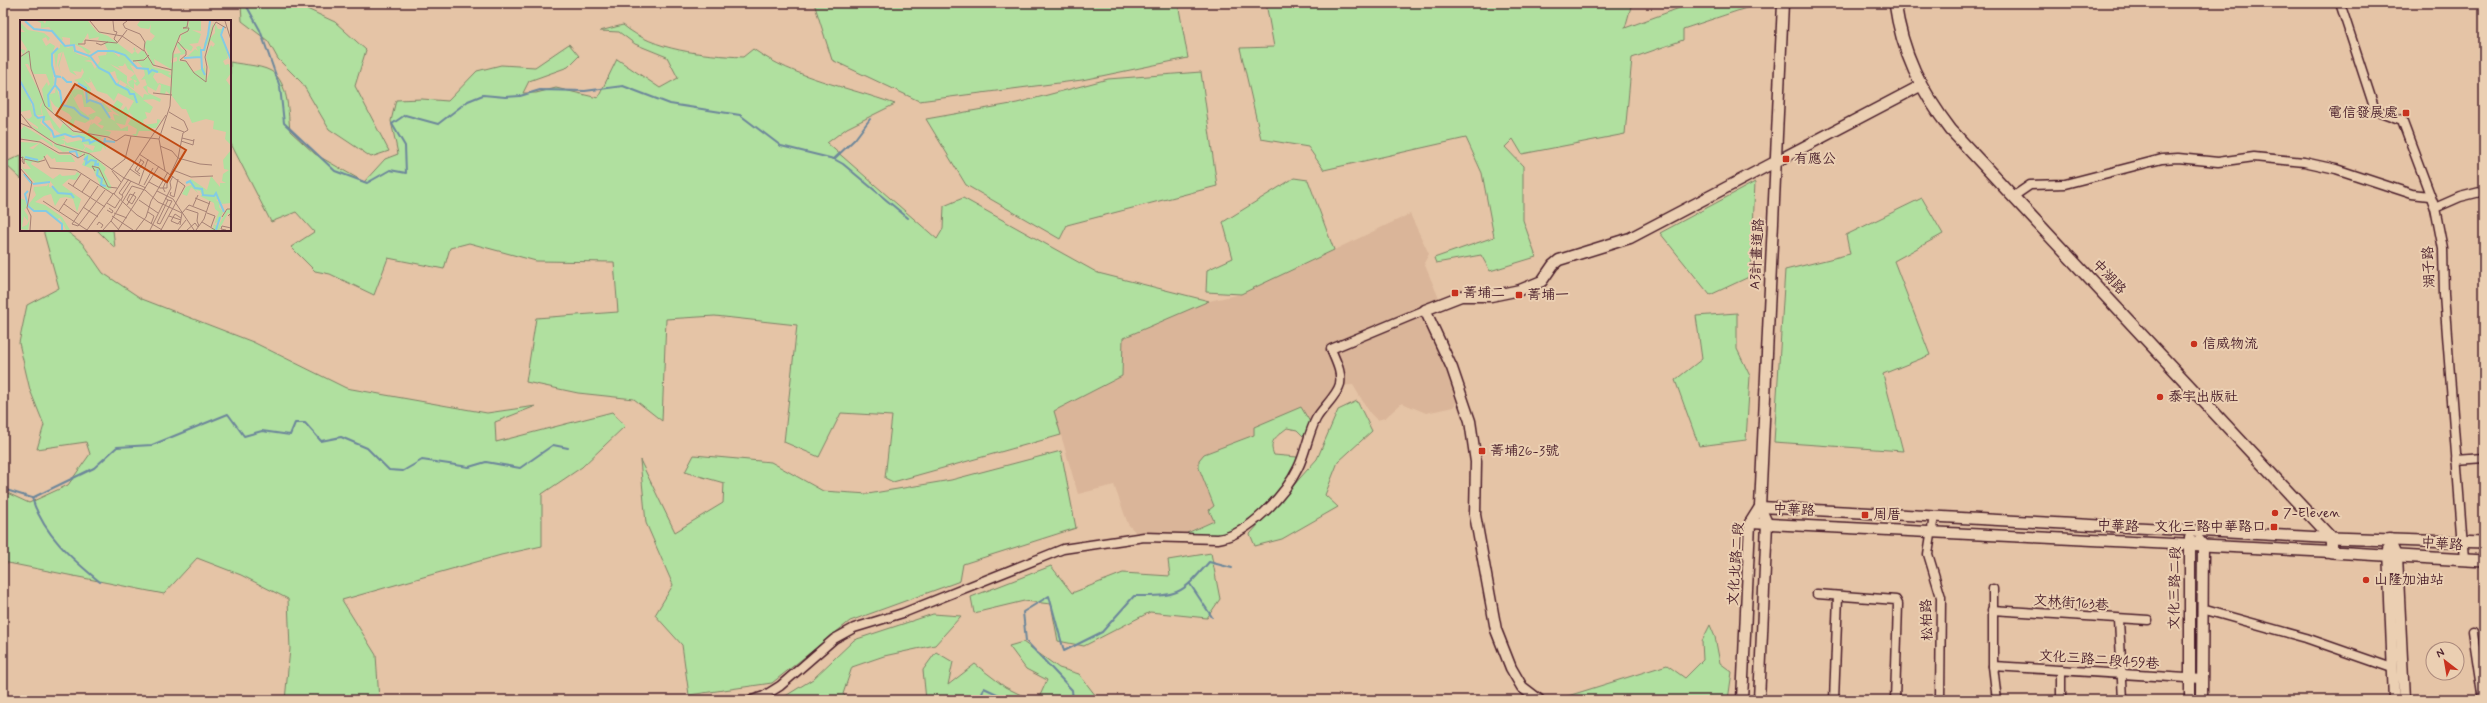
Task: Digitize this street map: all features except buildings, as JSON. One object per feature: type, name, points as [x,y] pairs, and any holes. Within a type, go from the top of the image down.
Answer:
[{"type":"main road","name":"中湖路","points":[[1896,3],[1903,43],[1920,86],[1951,130],[2331,538]]},
{"type":"main road","name":"中華路","points":[[2331,538],[2462,541],[2484,543]]},
{"type":"main road","points":[[2331,538],[2332,552]]},
{"type":"main road","name":"中華路","points":[[2332,552],[2484,561]]},
{"type":"street","name":"A3計畫道路","points":[[1760,507],[1783,3]]},
{"type":"street","name":"湖子路","points":[[2340,3],[2375,110],[2402,120],[2429,196],[2435,208],[2443,249],[2456,460],[2464,560]]},
{"type":"street","points":[[752,700],[764,696],[780,686],[834,639],[854,628],[903,613],[1063,548],[1144,537],[1229,538],[1240,532],[1274,501],[1297,470],[1315,421],[1340,385],[1340,373],[1331,349],[1461,296],[1491,296],[1520,290],[1542,281],[1553,265],[1559,260],[1630,238],[1920,86]]},
{"type":"street","points":[[2014,196],[2030,185],[2065,184],[2162,159],[2178,158],[2218,162],[2254,157],[2310,163],[2336,169],[2412,194],[2429,196]]},
{"type":"street","points":[[2435,208],[2460,197],[2484,191]]},
{"type":"street","points":[[1425,310],[1452,368],[1470,421],[1476,462],[1475,515],[1496,630],[1511,668],[1522,687],[1539,700]]},
{"type":"street","points":[[2456,460],[2484,458]]},
{"type":"street","name":"中華路","points":[[1760,507],[2331,538]]},
{"type":"street","name":"文化北路二段","points":[[1742,700],[1750,523],[1760,507]]},
{"type":"street","name":"文化北路二段","points":[[1759,700],[1767,523],[1760,507]]},
{"type":"street","name":"松柏路","points":[[1934,516],[1928,554],[1941,597],[1940,700]]},
{"type":"street","name":"中華路","points":[[1750,523],[2332,552]]},
{"type":"street","name":"文化三路二段","points":[[2190,700],[2188,544],[2192,531]]},
{"type":"street","name":"文化三路二段","points":[[2192,531],[2203,545],[2202,700]]},
{"type":"street","points":[[2390,539],[2404,700]]},
{"type":"street","points":[[2392,555],[2392,668],[2394,700]]},
{"type":"street","points":[[1993,589],[1993,666],[1997,700]]},
{"type":"street","points":[[1817,594],[1891,598],[1898,604],[1895,700]]},
{"type":"street","points":[[1834,700],[1838,596]]},
{"type":"street","points":[[2202,609],[2306,638],[2392,668]]},
{"type":"street","name":"文林街163巷","points":[[1992,610],[2119,620],[2148,620]]},
{"type":"street","points":[[2119,620],[2123,700]]},
{"type":"street","points":[[2473,633],[2483,700]]},
{"type":"street","name":"文化三路二段459巷","points":[[1993,666],[2202,679]]},
{"type":"street","points":[[2061,670],[2061,700]]},
{"type":"shaded area","points":[[1410,214],[1429,254],[1424,263],[1443,308],[1424,315],[1459,396],[1458,401],[1453,407],[1426,413],[1402,403],[1385,418],[1377,420],[1370,413],[1353,385],[1339,386],[1313,427],[1301,407],[1254,435],[1204,454],[1199,468],[1214,506],[1214,521],[1191,530],[1187,533],[1191,538],[1165,533],[1138,535],[1128,524],[1114,485],[1078,494],[1054,411],[1122,376],[1123,338],[1209,301],[1241,294]]},
{"type":"green space","points":[[241,3],[303,3],[305,8],[335,22],[366,50],[355,86],[389,151],[371,157],[329,129],[302,83],[278,59],[268,41],[242,21]]},
{"type":"green space","points":[[814,3],[1178,3],[1188,58],[1082,80],[919,101],[832,60]]},
{"type":"green space","points":[[1266,3],[1632,3],[1625,28],[1693,3],[1761,3],[1683,29],[1683,40],[1632,58],[1625,134],[1522,154],[1513,139],[1505,147],[1523,166],[1523,220],[1536,257],[1490,271],[1481,255],[1436,263],[1434,258],[1494,237],[1482,173],[1466,138],[1324,170],[1308,147],[1261,139],[1240,48],[1274,47]]},
{"type":"green space","points":[[623,25],[635,34],[649,41],[680,50],[712,55],[743,57],[753,49],[786,68],[804,75],[895,104],[847,128],[827,143],[937,239],[943,229],[944,206],[963,198],[1098,273],[1209,301],[1123,338],[1122,376],[1054,411],[1061,435],[893,482],[885,478],[892,416],[841,413],[819,457],[784,442],[797,325],[715,316],[666,319],[662,421],[634,399],[578,393],[526,382],[536,318],[618,312],[614,262],[536,261],[469,243],[450,248],[444,269],[388,258],[374,295],[330,274],[315,271],[291,247],[314,232],[296,212],[271,222],[231,144],[231,62],[260,67],[275,74],[280,80],[285,93],[290,131],[315,154],[364,182],[385,159],[398,154],[391,121],[396,100],[422,99],[448,101],[477,71],[501,65],[535,67],[569,44],[579,56],[568,67],[529,81],[523,93],[536,93],[556,88],[598,98],[617,59],[660,88],[678,78],[667,57],[635,44],[619,32],[600,31]]},
{"type":"green space","points":[[1201,72],[1217,186],[1067,225],[1060,239],[966,185],[926,119],[1017,103],[1108,79]]},
{"type":"green space","points":[[20,155],[20,178],[4,163]]},
{"type":"green space","points":[[1294,178],[1308,180],[1334,250],[1241,294],[1206,292],[1207,270],[1233,258],[1223,222]]},
{"type":"green space","points":[[1755,182],[1751,276],[1710,295],[1660,233]]},
{"type":"green space","points":[[1922,198],[1943,234],[1894,261],[1930,355],[1883,374],[1903,451],[1774,442],[1785,270],[1850,254],[1846,235]]},
{"type":"green space","points":[[43,231],[66,231],[82,243],[103,273],[142,299],[253,342],[346,388],[487,413],[536,406],[495,422],[496,442],[612,412],[625,426],[582,467],[542,494],[542,546],[501,555],[342,600],[376,655],[379,700],[285,700],[290,649],[288,599],[241,575],[197,558],[164,594],[3,562],[3,491],[29,503],[68,485],[90,454],[86,442],[37,449],[44,425],[30,390],[19,343],[27,305],[59,288]]},
{"type":"green space","points":[[98,231],[113,231],[115,248]]},
{"type":"green space","points":[[1737,313],[1737,349],[1750,376],[1746,440],[1699,446],[1675,380],[1702,359],[1696,316]]},
{"type":"green space","points":[[1357,401],[1372,431],[1338,462],[1325,495],[1338,507],[1282,539],[1255,546],[1250,534],[1317,459],[1338,410]]},
{"type":"green space","points":[[1301,407],[1313,427],[1303,436],[1297,430],[1287,428],[1274,440],[1272,450],[1274,455],[1297,457],[1289,479],[1274,499],[1238,534],[1191,538],[1187,533],[1214,521],[1209,510],[1214,506],[1199,468],[1199,460],[1204,454],[1254,435],[1254,427]]},
{"type":"green space","points":[[1061,451],[1076,528],[963,564],[960,581],[850,621],[772,683],[689,695],[682,645],[655,615],[673,585],[646,523],[640,460],[675,532],[723,503],[724,483],[685,472],[694,455],[771,462],[823,491],[868,494],[951,480]]},
{"type":"green space","points":[[1211,553],[1220,599],[1207,618],[1150,612],[1084,646],[1058,641],[1051,604],[1024,601],[974,613],[971,597],[1051,566],[1072,593],[1123,573],[1170,576],[1168,560]]},
{"type":"green space","points":[[933,614],[961,616],[935,645],[884,656],[852,667],[843,694],[849,700],[779,700],[813,679],[854,640]]},
{"type":"green space","points":[[1710,625],[1715,637],[1720,663],[1732,672],[1728,700],[1555,700],[1667,665],[1685,678],[1703,660],[1702,641]]},
{"type":"green space","points":[[1023,642],[1059,668],[1079,674],[1099,700],[1038,700],[1047,680],[1026,669],[1009,646]]},
{"type":"green space","points":[[936,652],[953,662],[948,685],[975,664],[1005,687],[1031,700],[926,700],[923,670]]},
{"type":"waterway","points":[[245,3],[260,30],[280,87],[284,123],[335,171],[367,183],[390,170],[406,173],[405,146],[392,124],[405,115],[438,124],[468,101],[483,95],[505,97],[520,96],[540,90],[585,91],[623,86],[670,104],[740,115],[781,146],[834,159],[843,164],[908,218]]},
{"type":"waterway","points":[[834,159],[855,139],[870,119]]},
{"type":"waterway","points":[[3,489],[32,498],[94,468],[117,447],[152,445],[228,414],[244,436],[262,431],[290,435],[295,423],[305,423],[321,441],[341,437],[367,448],[389,470],[403,471],[422,460],[469,467],[486,462],[520,468],[553,445],[568,448]]},
{"type":"waterway","points":[[32,498],[43,523],[51,534],[69,555],[100,582]]},
{"type":"waterway","points":[[1073,700],[1072,690],[1026,641],[1023,612],[1049,596],[1064,651],[1102,632],[1134,596],[1160,595],[1177,592],[1191,582],[1209,562],[1232,568]]},
{"type":"waterway","points":[[1190,584],[1212,617]]},
{"type":"waterway","points":[[980,700],[984,688],[1010,700]]},
{"type":"place","name":"電信發展處","points":[[2406,113]]},
{"type":"place","name":"有應公","points":[[1786,159]]},
{"type":"place","name":"菁埔二","points":[[1455,293]]},
{"type":"place","name":"菁埔一","points":[[1519,295]]},
{"type":"place","name":"信威物流","points":[[2194,344]]},
{"type":"place","name":"泰宇出版社","points":[[2160,397]]},
{"type":"place","name":"菁埔26-3號","points":[[1482,451]]},
{"type":"place","name":"7-Eleven","points":[[2275,513]]},
{"type":"place","name":"周厝","points":[[1865,515]]},
{"type":"place","name":"文化三路中華路口","points":[[2274,527]]},
{"type":"place","name":"山隆加油站","points":[[2366,580]]}]
